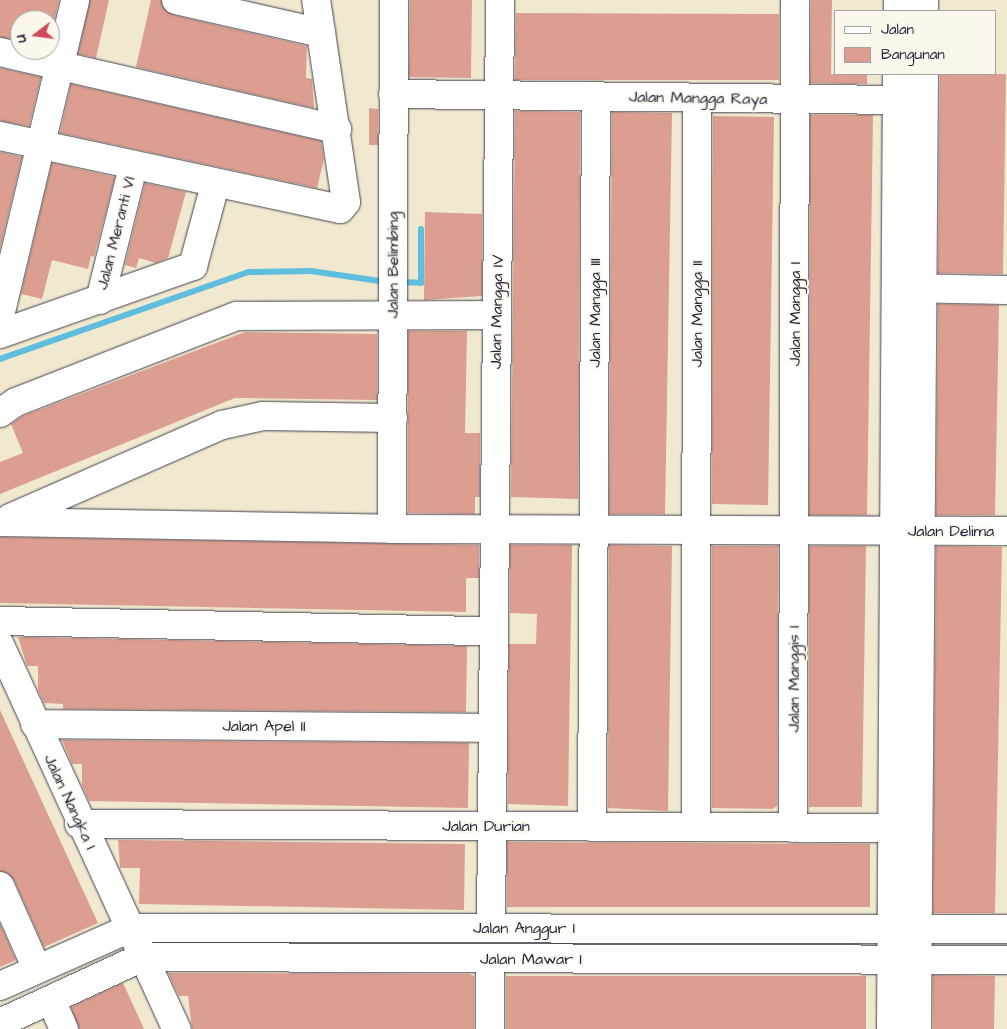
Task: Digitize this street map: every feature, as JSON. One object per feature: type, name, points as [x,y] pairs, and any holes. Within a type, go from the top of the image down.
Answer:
[{"type":"street","points":[[0,316],[39,145],[75,0]]},
{"type":"street","points":[[176,0],[321,33]]},
{"type":"street","points":[[0,136],[215,185],[340,209],[346,202],[337,129],[316,0]]},
{"type":"street","name":"Jalan Belimbing","points":[[392,529],[394,0]]},
{"type":"street","name":"Jalan Mangga IV","points":[[491,928],[500,0]]},
{"type":"street","name":"Jalan Mangga I","points":[[794,530],[795,0]]},
{"type":"street","points":[[0,52],[337,129]]},
{"type":"street","points":[[917,1029],[905,960],[907,530],[909,288],[924,75]]},
{"type":"street","points":[[897,87],[909,288]]},
{"type":"street","name":"Jalan Mangga Raya","points":[[393,94],[795,99],[897,87]]},
{"type":"street","name":"Jalan Mangga III","points":[[592,827],[596,96]]},
{"type":"street","name":"Jalan Mangga II","points":[[696,827],[697,98]]},
{"type":"street","name":"Jalan Meranti VI","points":[[100,300],[133,167]]},
{"type":"street","points":[[0,334],[193,266],[215,185]]},
{"type":"street","points":[[909,288],[1007,290]]},
{"type":"street","points":[[0,413],[16,402],[238,316],[497,315]]},
{"type":"street","points":[[1,522],[222,425],[263,416],[393,418]]},
{"type":"street","name":"Jalan Delima","points":[[1,522],[495,530],[1007,531]]},
{"type":"street","name":"Jalan Manggis I","points":[[793,828],[794,530]]},
{"type":"street","points":[[905,929],[892,828],[907,530]]},
{"type":"street","points":[[0,621],[494,631]]},
{"type":"street","name":"Jalan Nangka I","points":[[0,645],[80,824],[131,928],[143,958],[177,1029]]},
{"type":"street","name":"Jalan Apel II","points":[[35,724],[492,728]]},
{"type":"street","name":"Jalan Durian","points":[[80,824],[892,828]]},
{"type":"street","points":[[0,886],[37,969]]},
{"type":"street","points":[[0,986],[131,928]]},
{"type":"street","name":"Jalan Anggur I","points":[[131,928],[1007,929]]},
{"type":"street","points":[[0,1023],[143,958]]},
{"type":"street","name":"Jalan Mawar I","points":[[143,958],[1007,960]]},
{"type":"street","points":[[490,958],[490,1029]]},
{"type":"street","points":[[891,1029],[905,960]]},
{"type":"street","points":[[51,1000],[64,1029]]},
{"type":"building","points":[[0,0],[59,0],[57,10],[10,10],[10,39],[0,37]]},
{"type":"building","points":[[90,0],[109,0],[96,58],[78,54]]},
{"type":"building","points":[[151,0],[161,0],[173,15],[307,46],[306,78],[312,79],[314,108],[136,67]]},
{"type":"building","points":[[410,0],[472,0],[471,78],[409,77]]},
{"type":"building","points":[[811,0],[832,0],[831,74],[867,75],[867,84],[810,83]]},
{"type":"building","points":[[516,13],[779,14],[779,80],[515,80]]},
{"type":"building","points":[[0,68],[41,77],[29,126],[0,121]]},
{"type":"building","points":[[1006,74],[1003,274],[938,273],[940,75]]},
{"type":"building","points":[[71,84],[321,141],[324,159],[317,188],[60,133]]},
{"type":"building","points":[[369,108],[378,109],[378,145],[369,145]]},
{"type":"building","points":[[515,111],[580,112],[578,499],[511,497]]},
{"type":"building","points":[[612,112],[672,113],[665,514],[609,514]]},
{"type":"building","points":[[810,115],[873,115],[867,515],[809,515]]},
{"type":"building","points":[[713,116],[774,117],[768,505],[712,504]]},
{"type":"building","points":[[0,152],[22,157],[0,248]]},
{"type":"building","points":[[52,163],[115,177],[94,257],[91,256],[88,269],[52,260],[42,299],[21,294]]},
{"type":"building","points":[[145,183],[186,192],[168,258],[156,263],[139,258],[136,268],[125,265]]},
{"type":"building","points":[[425,212],[482,214],[482,296],[424,300]]},
{"type":"building","points":[[938,304],[999,305],[995,515],[936,515]]},
{"type":"building","points":[[408,331],[467,331],[465,433],[480,433],[480,497],[475,497],[475,514],[408,513]]},
{"type":"building","points":[[245,332],[377,334],[377,400],[235,398],[0,494],[0,462],[23,453],[11,424],[23,416]]},
{"type":"building","points":[[0,537],[479,545],[479,578],[466,578],[466,612],[0,603]]},
{"type":"building","points":[[510,545],[572,545],[568,806],[508,804],[509,644],[536,644],[537,614],[510,613]]},
{"type":"building","points":[[609,545],[672,546],[668,811],[608,808]]},
{"type":"building","points":[[712,546],[778,546],[777,806],[772,809],[712,808]]},
{"type":"building","points":[[809,546],[866,546],[862,807],[809,807]]},
{"type":"building","points":[[936,546],[1002,547],[995,913],[933,913]]},
{"type":"building","points":[[18,637],[467,646],[466,712],[63,709],[63,704],[44,703],[38,690],[38,666],[27,666]]},
{"type":"building","points":[[0,710],[98,923],[44,947],[14,880],[0,871]]},
{"type":"building","points":[[62,740],[469,743],[468,808],[89,801],[82,785],[82,764],[72,764]]},
{"type":"building","points":[[118,840],[465,844],[464,910],[139,904],[140,868],[120,868]]},
{"type":"building","points":[[507,842],[870,844],[870,907],[507,907]]},
{"type":"building","points":[[0,924],[16,960],[0,967]]},
{"type":"building","points":[[168,973],[469,974],[474,976],[474,1029],[192,1029],[188,996],[179,996]]},
{"type":"building","points":[[933,975],[995,976],[994,1029],[933,1029]]},
{"type":"building","points":[[506,976],[866,976],[866,1029],[506,1029]]},
{"type":"building","points":[[123,983],[144,1029],[79,1029],[71,1007]]},
{"type":"waterway","points":[[398,282],[421,283],[421,229]]},
{"type":"waterway","points":[[0,359],[249,272],[311,271],[386,282]]}]
